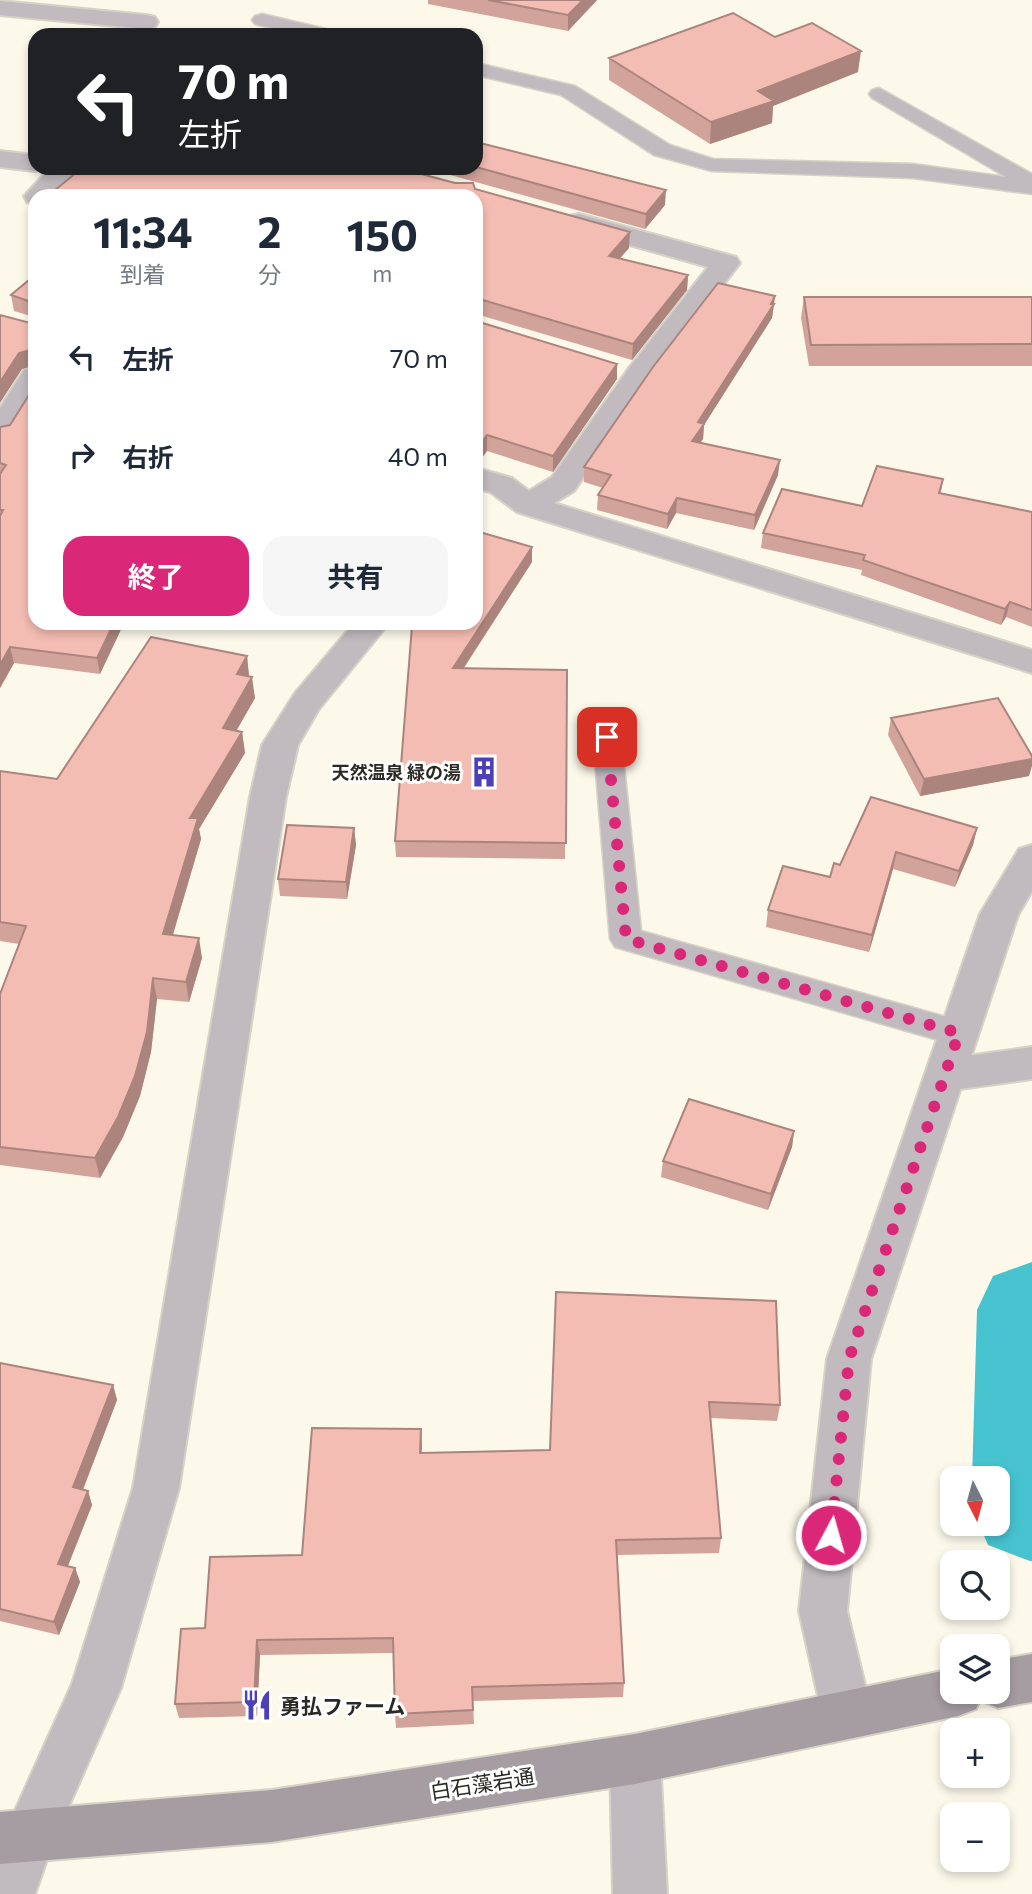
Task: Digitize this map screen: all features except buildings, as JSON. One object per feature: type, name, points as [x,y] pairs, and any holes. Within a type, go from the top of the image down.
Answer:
[{"type":"main road","points":[[1010,1683],[1032,1678]]},
{"type":"main road","name":"白石藻岩通","points":[[15,1837],[272,1816],[635,1759],[940,1696]]},
{"type":"street","points":[[0,8],[148,19]]},
{"type":"street","points":[[0,159],[28,162]]},
{"type":"street","points":[[45,189],[58,175]]},
{"type":"street","points":[[528,505],[562,484],[626,371],[726,263],[557,216]]},
{"type":"street","points":[[0,433],[28,387]]},
{"type":"street","points":[[489,482],[528,505],[1032,662]]},
{"type":"street","points":[[8,1894],[15,1837],[96,1688],[156,1488],[268,797],[279,745],[307,701],[366,630]]},
{"type":"street","points":[[847,1714],[823,1611],[849,1359],[999,914],[1032,859]]},
{"type":"street","points":[[945,1074],[1032,1063]]},
{"type":"street","points":[[635,1759],[640,1894]]},
{"type":"lane","points":[[262,20],[297,28]]},
{"type":"lane","points":[[483,71],[568,90],[662,150],[712,165],[913,171],[1032,185]]},
{"type":"lane","points":[[879,94],[1032,185]]},
{"type":"lane","points":[[607,737],[626,939],[959,1033]]},
{"type":"waterway","points":[[1030,1507],[1032,1310]]},
{"type":"place","name":"天然温泉 緑の湯","points":[[484,772]]},
{"type":"place","name":"勇払ファーム","points":[[257,1705]]},
{"type":"route","points":[[607,737],[626,939],[959,1033],[849,1359],[831,1535]]}]
